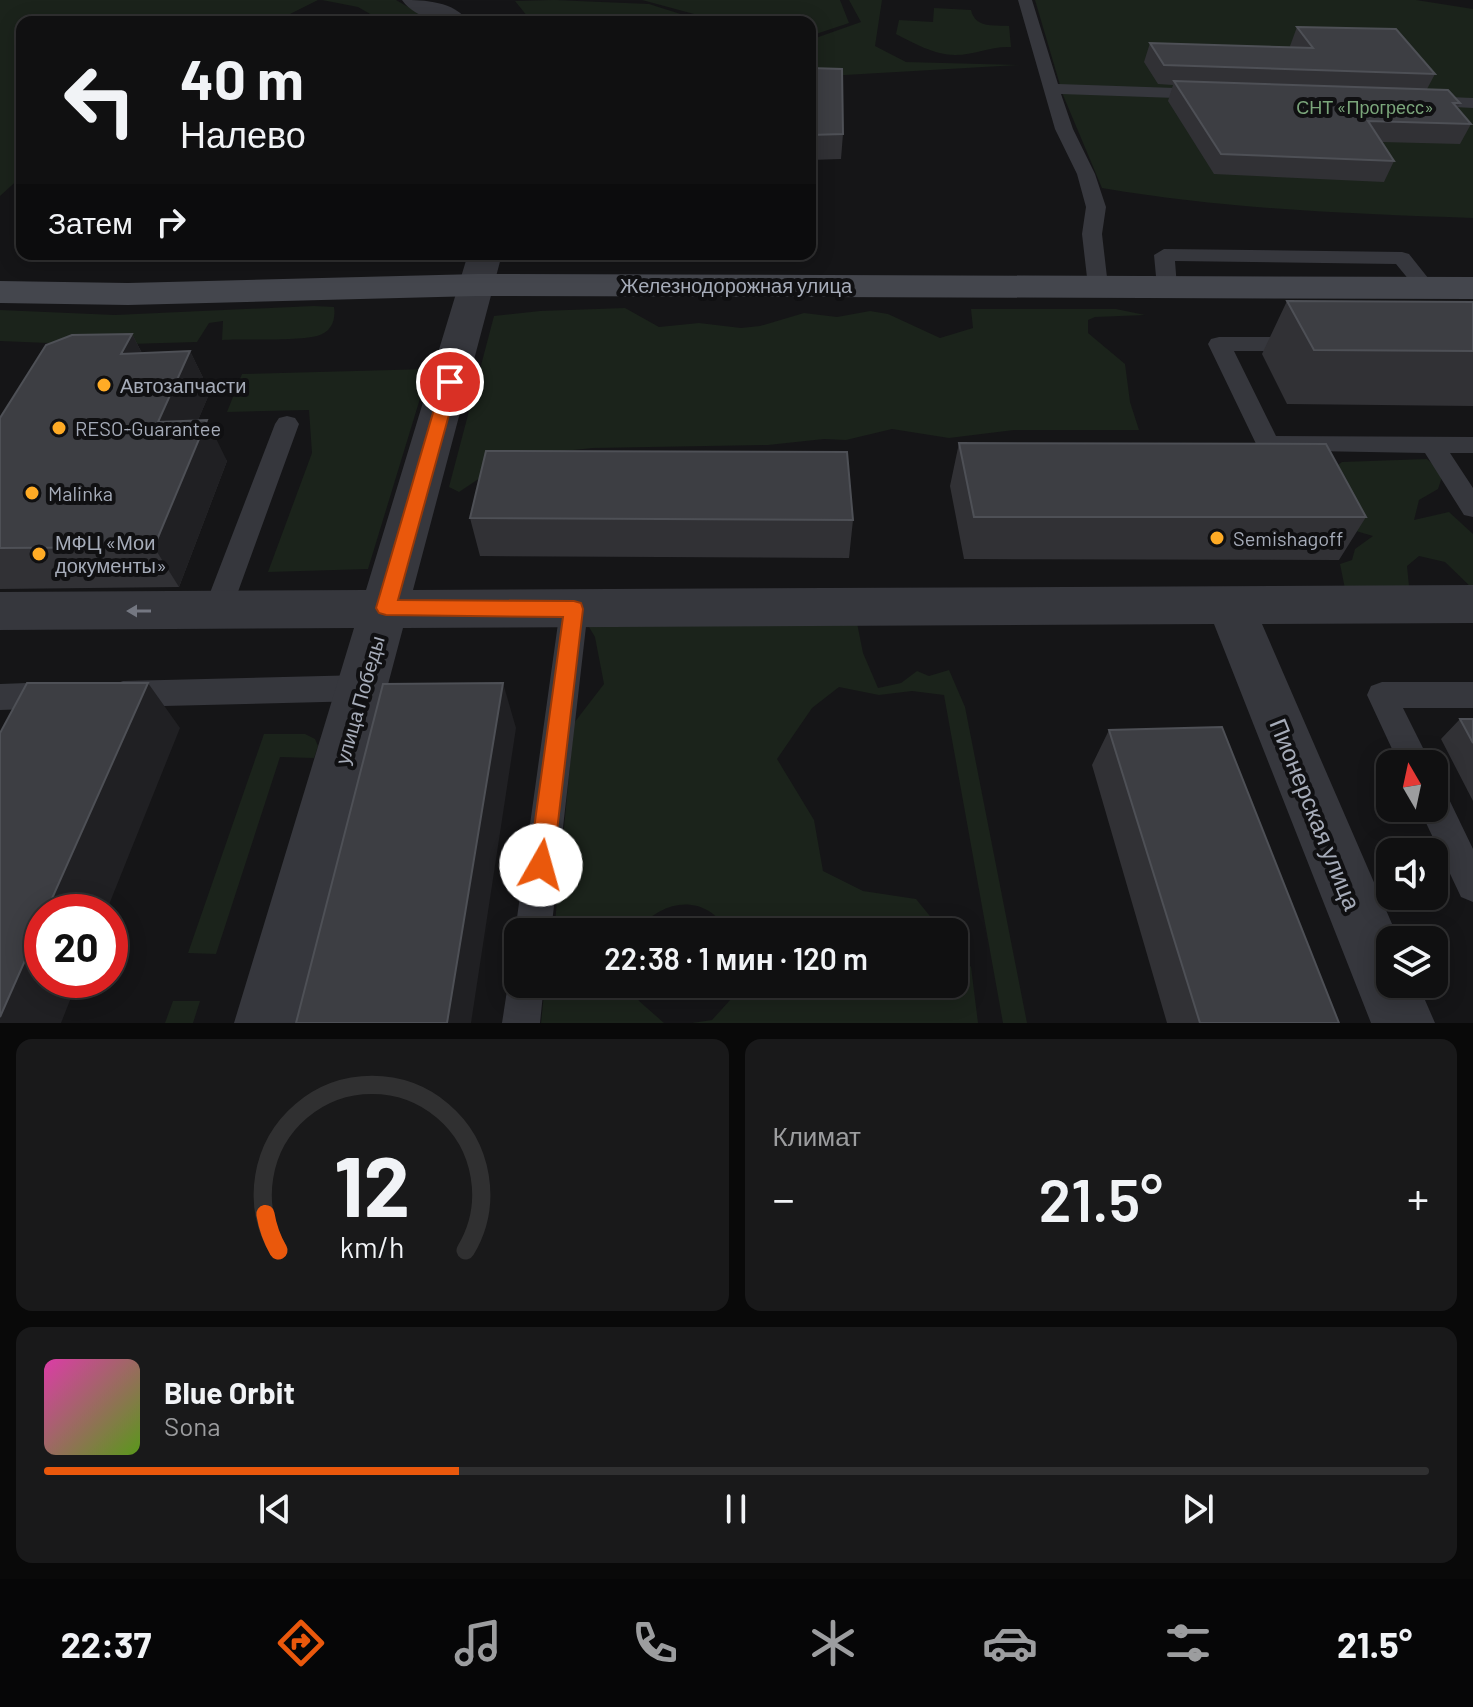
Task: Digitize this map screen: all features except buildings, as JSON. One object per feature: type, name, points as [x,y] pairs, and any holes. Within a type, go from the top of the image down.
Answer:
[{"type":"main road","name":"Железнодорожная улица","points":[[0,292],[128,294],[481,269],[1098,286],[1473,288]]},
{"type":"street","points":[[414,0],[445,16]]},
{"type":"street","name":"улица Победы","points":[[266,1023],[481,269]]},
{"type":"street","points":[[0,611],[1473,604]]},
{"type":"street","name":"Пионерская улица","points":[[1230,605],[1403,1023]]},
{"type":"lane","points":[[1025,0],[1064,129],[1086,174],[1096,207],[1092,234],[1098,286]]},
{"type":"lane","points":[[1051,89],[1223,94]]},
{"type":"lane","points":[[1410,101],[1473,103]]},
{"type":"lane","points":[[1268,444],[1219,344],[1330,344]]},
{"type":"lane","points":[[217,611],[287,424]]},
{"type":"lane","points":[[1239,444],[1473,445]]},
{"type":"lane","points":[[1432,445],[1473,508]]},
{"type":"lane","points":[[535,918],[574,609]]},
{"type":"lane","points":[[0,697],[363,688]]},
{"type":"lane","points":[[1408,750],[1382,695],[1473,695]]},
{"type":"lane","points":[[1443,822],[1473,885]]},
{"type":"lane","points":[[521,1023],[524,998]]},
{"type":"green space","points":[[0,0],[318,0],[286,16],[16,16],[16,181],[0,196]]},
{"type":"green space","points":[[322,0],[396,0],[424,16],[374,16],[358,7]]},
{"type":"green space","points":[[642,0],[840,0],[849,23],[816,34],[816,16],[694,14]]},
{"type":"green space","points":[[849,0],[882,0],[875,46],[906,62],[1020,65],[816,77],[816,38],[861,22]]},
{"type":"green space","name":"СНТ «Прогресс»","points":[[1035,0],[1416,0],[1473,9],[1473,218],[1241,206],[1102,188],[1063,95]]},
{"type":"green space","points":[[515,1],[649,4],[687,16],[527,16]]},
{"type":"green space","points":[[934,8],[971,10],[981,23],[1009,26],[1011,47],[962,55],[947,54],[924,48],[896,34],[899,20],[933,22]]},
{"type":"green space","points":[[334,307],[334,317],[326,332],[308,338],[222,340],[223,321],[209,323],[197,342],[95,345],[0,341],[0,310],[115,315]]},
{"type":"green space","points":[[625,308],[659,327],[699,323],[741,328],[760,326],[804,313],[837,317],[870,311],[888,314],[940,338],[973,328],[971,309],[1116,309],[1145,315],[1088,320],[1088,333],[1125,364],[1130,402],[1139,430],[1014,430],[949,438],[892,429],[846,440],[824,439],[768,445],[593,448],[513,456],[459,492],[449,487],[494,316]]},
{"type":"green space","points":[[429,369],[368,569],[268,572],[312,453],[309,410],[227,412],[242,374]]},
{"type":"green space","points":[[1427,459],[1443,474],[1438,489],[1419,500],[1414,520],[1449,512],[1473,534],[1473,589],[1445,562],[1419,556],[1407,566],[1410,596],[1346,594],[1340,564],[1352,560],[1355,549],[1373,536],[1349,529],[1320,478],[1342,462]]},
{"type":"green space","points":[[586,622],[857,623],[863,653],[878,688],[901,683],[917,671],[929,676],[949,670],[965,707],[1027,1023],[1003,1023],[944,695],[912,691],[879,695],[839,687],[812,708],[777,759],[814,820],[823,871],[863,891],[916,899],[932,918],[718,918],[708,910],[683,905],[670,907],[650,918],[555,918],[574,723],[604,684],[595,637]]},
{"type":"green space","points":[[264,734],[305,734],[315,739],[318,746],[314,758],[280,757],[216,954],[188,953]]},
{"type":"green space","points":[[968,963],[978,1023],[692,1023],[712,1020],[732,998],[968,998]]},
{"type":"green space","points":[[544,998],[638,998],[664,1023],[541,1023]]},
{"type":"green space","points":[[173,1001],[200,1001],[193,1023],[165,1023]]},
{"type":"place","name":"Автозапчасти","points":[[104,385]]},
{"type":"place","name":"RESO-Guarantee","points":[[59,428]]},
{"type":"place","name":"Malinka","points":[[32,493]]},
{"type":"place","name":"Semishagoff","points":[[1217,538]]},
{"type":"place","name":"МФЦ «Мои документы»","points":[[39,554]]},
{"type":"route","points":[[450,382],[386,608],[574,609],[541,865]]}]
